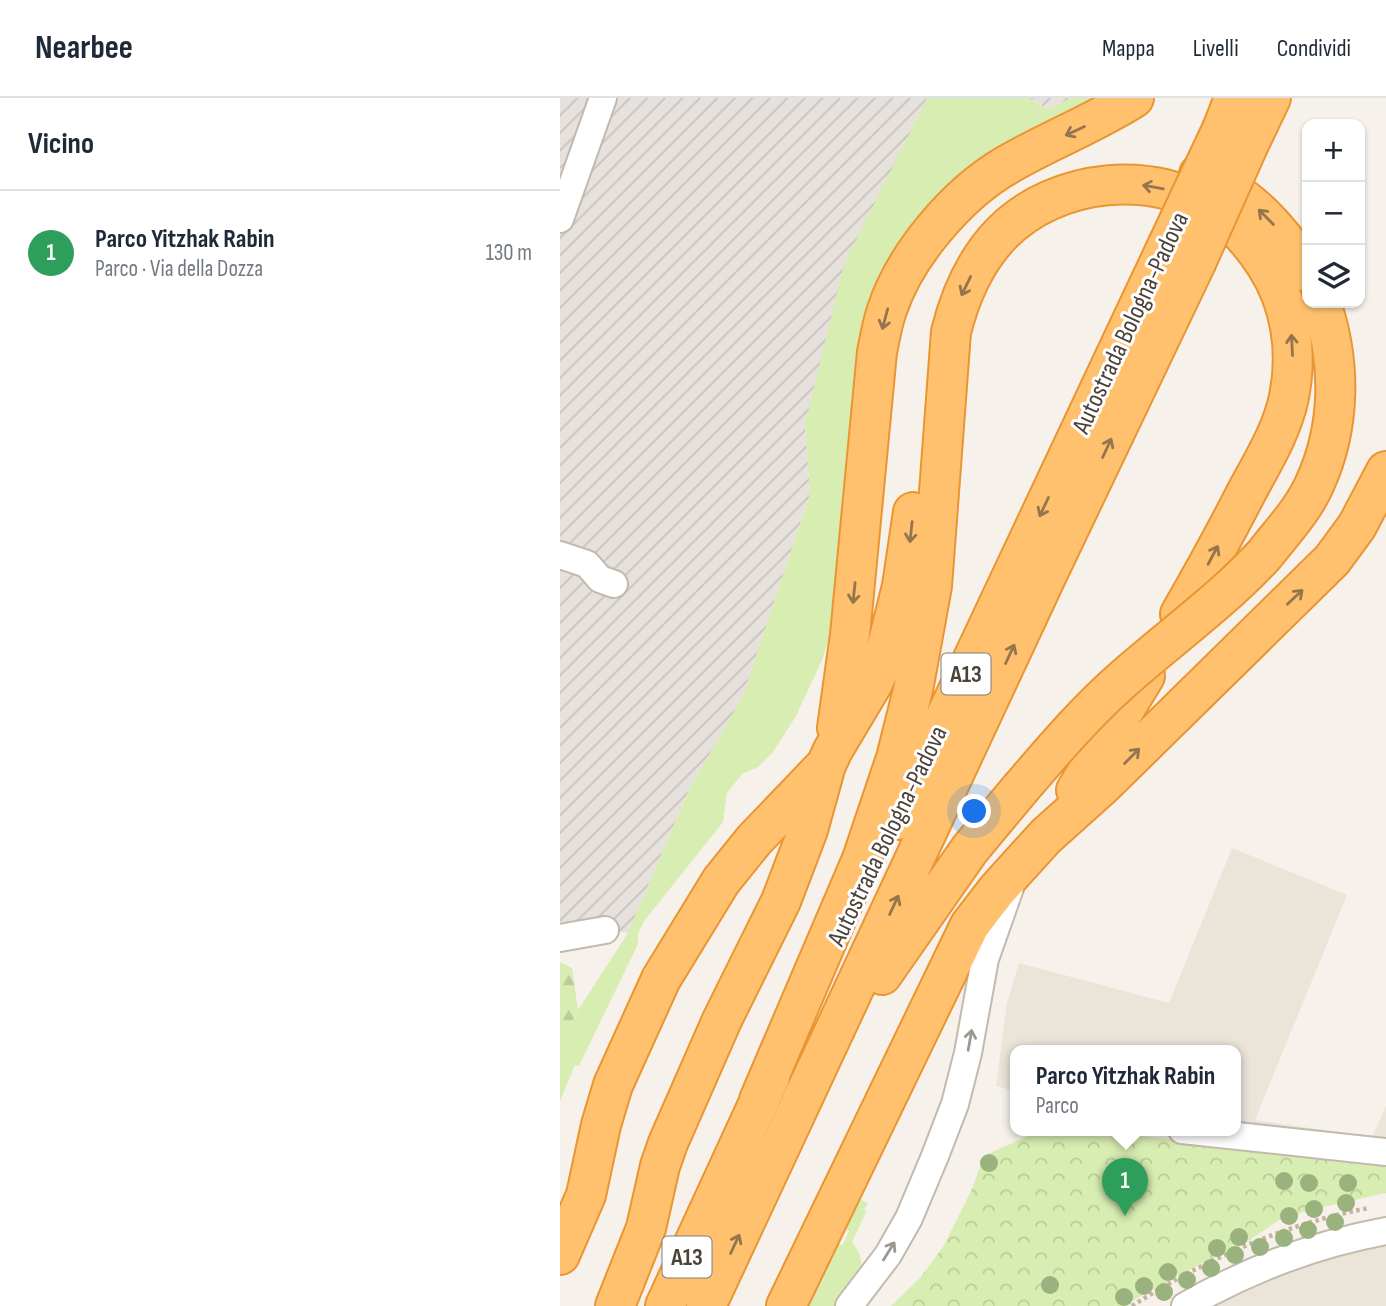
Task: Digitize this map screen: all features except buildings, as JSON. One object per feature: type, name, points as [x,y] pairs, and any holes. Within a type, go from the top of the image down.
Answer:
[{"type":"highway","points":[[615,1306],[646,1228],[668,1143],[722,1020],[781,901],[808,830],[840,718],[877,352],[887,310],[904,272],[946,215],[975,187],[1004,167],[1096,121],[1134,98]]},
{"type":"highway","name":"Autostrada Bologna-Padova","points":[[706,1306],[802,1105],[1034,602],[1235,124],[1271,98]]},
{"type":"highway","points":[[560,1255],[586,1195],[601,1125],[613,1085],[661,979],[721,881],[829,757],[873,683],[892,633],[910,541],[928,326],[936,293],[946,269],[976,227],[995,208],[1017,192],[1066,168],[1097,160],[1150,160],[1208,177],[1234,191],[1272,223],[1302,264]]},
{"type":"highway","points":[[759,1100],[862,859],[896,758],[913,690],[932,586],[951,332],[956,310],[976,267],[1002,233],[1044,203],[1093,187],[1143,185],[1168,190],[1218,213],[1252,244],[1280,289],[1288,315],[1293,341],[1293,372],[1284,417],[1262,464],[1180,614]]},
{"type":"highway","name":"Autostrada Bologna-Padova","points":[[665,1306],[759,1100],[1181,255]]},
{"type":"highway","points":[[802,1105],[845,1032],[914,928],[970,849],[1020,789],[1063,738],[1120,682],[1217,601],[1265,554],[1297,513],[1314,485],[1335,412],[1336,386],[1329,328],[1323,308]]},
{"type":"highway","points":[[786,1306],[970,925],[1036,847],[1332,560],[1357,526],[1386,471]]},
{"type":"highway","points":[[1036,847],[1111,733],[1144,676]]},
{"type":"street","points":[[560,219],[603,98]]},
{"type":"street","points":[[560,555],[587,564],[600,579],[614,584]]},
{"type":"street","points":[[849,1306],[888,1255],[909,1218],[935,1156],[954,1104],[968,1053],[985,959],[1005,898],[1036,847]]},
{"type":"street","points":[[560,938],[605,930]]},
{"type":"street","points":[[1238,1136],[1386,1152]]},
{"type":"street","points":[[1185,1306],[1277,1262],[1320,1246],[1386,1231]]},
{"type":"shaded area","points":[[560,98],[927,98],[893,169],[805,424],[810,494],[743,696],[689,790],[628,933],[605,930],[560,938]]},
{"type":"shaded area","points":[[1028,98],[1071,98],[1049,109]]},
{"type":"shaded area","points":[[1232,848],[1347,895],[1255,1120],[1372,1137],[1386,1106],[1386,1140],[1241,1127],[1241,1045],[1010,1045],[1010,1090],[996,1086],[1007,1003],[1019,963],[1169,1003]]},
{"type":"shaded area","points":[[1386,1241],[1386,1306],[1206,1306],[1279,1272]]},
{"type":"green space","points":[[927,98],[1028,98],[1049,109],[1071,98],[1108,98],[973,165],[928,207],[895,251],[832,628],[823,658],[796,716],[773,752],[758,767],[742,774],[727,793],[723,822],[645,920],[638,933],[638,944],[579,1066],[575,1065],[560,1101],[560,1046],[578,1010],[628,933],[689,790],[743,696],[810,494],[805,424],[844,264]]},
{"type":"green space","points":[[560,962],[572,968],[578,1010],[560,1046]]},
{"type":"green space","points":[[1028,1136],[1141,1136],[1386,1165],[1386,1193],[1306,1211],[1279,1220],[1247,1242],[1123,1306],[891,1306],[920,1278],[943,1247],[971,1191],[983,1159],[992,1152]]},
{"type":"green space","points":[[859,1199],[868,1203],[852,1242],[861,1260],[859,1276],[838,1306],[809,1306],[837,1244],[843,1245],[849,1231],[845,1228]]},
{"type":"place","name":"Parco Yitzhak Rabin","points":[[1125,1216]]}]
